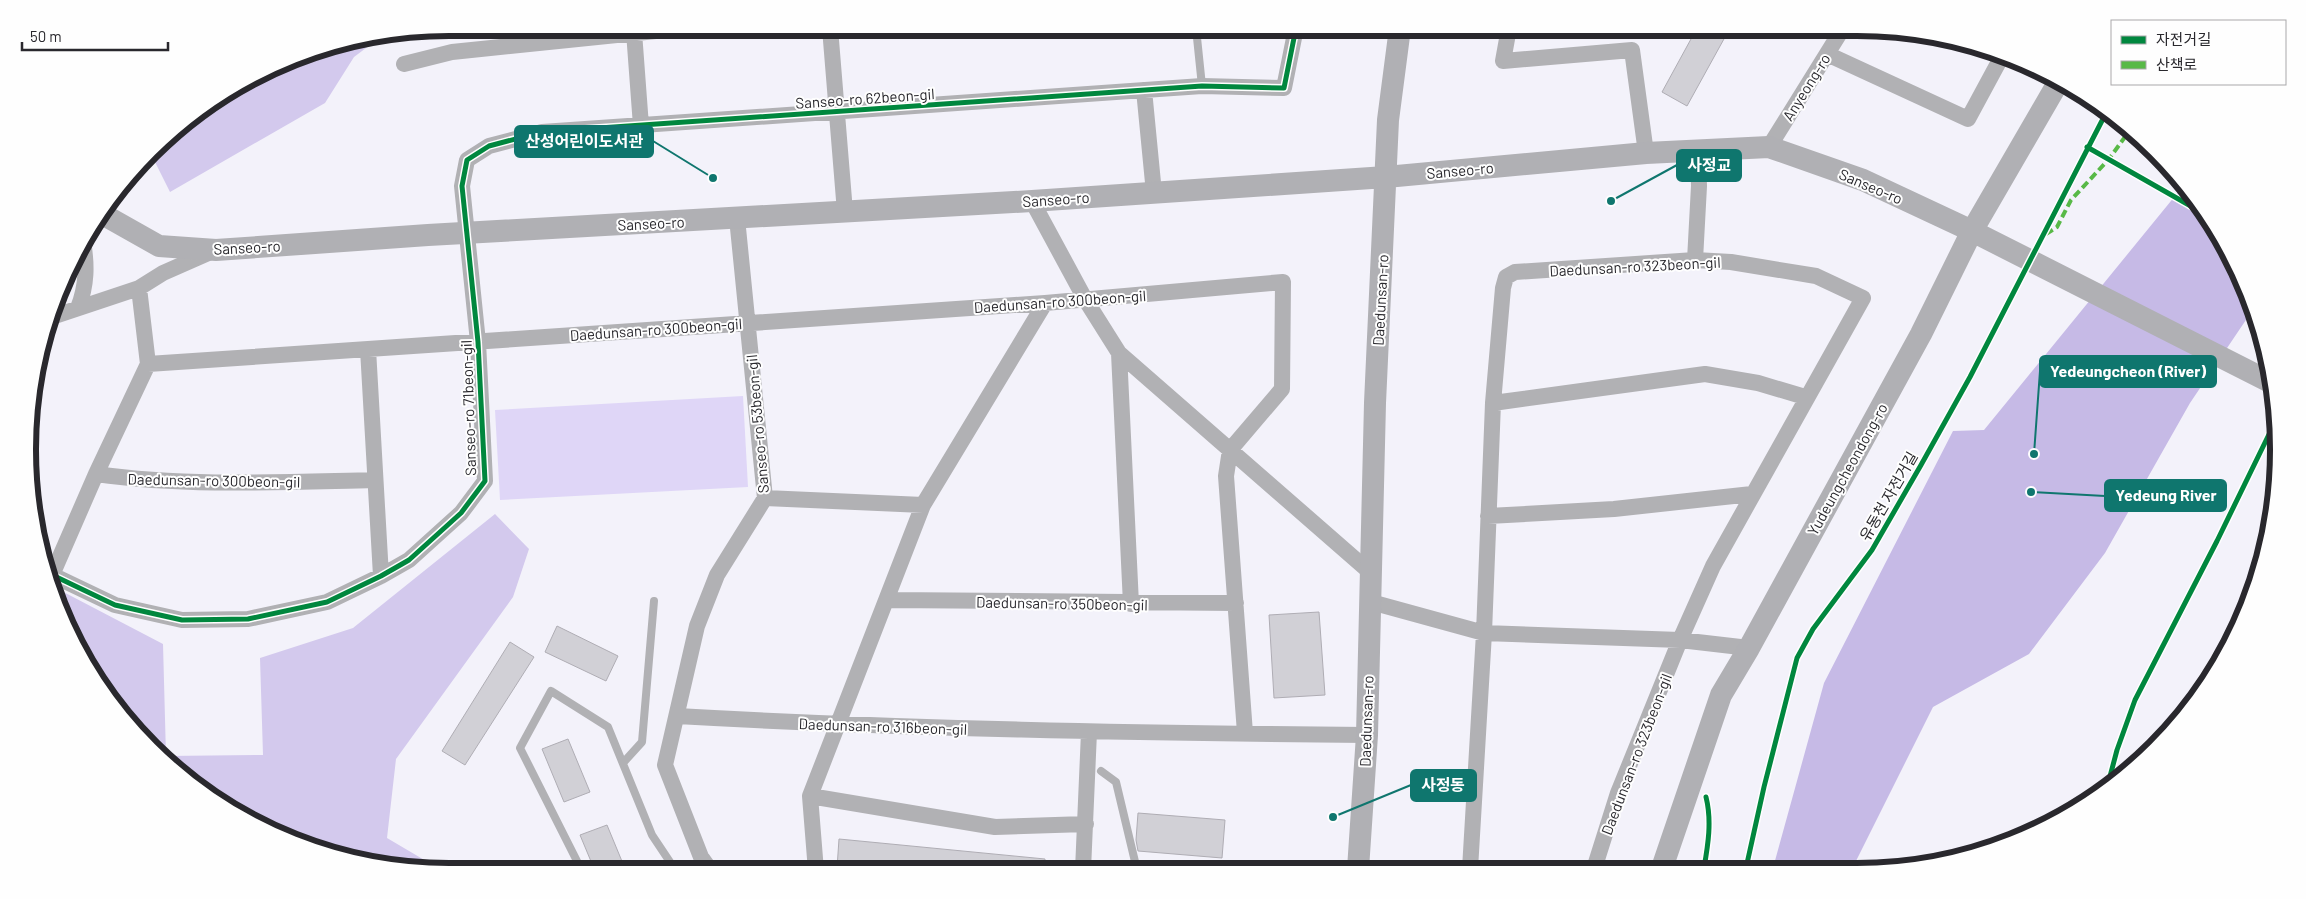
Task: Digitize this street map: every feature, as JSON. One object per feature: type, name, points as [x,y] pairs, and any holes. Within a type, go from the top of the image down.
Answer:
[{"type":"main road","name":"Daedunsan-ro","points":[[1358,863],[1367,735],[1375,403],[1388,120],[1399,36]]},
{"type":"main road","name":"Yudeungcheondong-ro","points":[[1664,863],[1721,695],[1749,648],[1921,334],[1972,231],[2055,88]]},
{"type":"main road","name":"Sanseo-ro","points":[[108,217],[159,246],[216,250],[1154,193],[1386,177],[1646,153],[1769,147],[1863,180],[1972,231],[2263,378]]},
{"type":"street","points":[[404,64],[452,52],[598,36]]},
{"type":"street","points":[[634,36],[641,126]]},
{"type":"street","points":[[831,36],[845,212]]},
{"type":"street","name":"Sanseo-ro 62beon-gil","points":[[467,234],[462,186],[467,160],[489,146],[542,132],[838,113],[1202,86],[1284,88],[1294,36]]},
{"type":"street","points":[[1508,36],[1503,61],[1632,50],[1646,153]]},
{"type":"street","name":"Anyeong-ro","points":[[1769,147],[1837,36]]},
{"type":"street","points":[[1827,54],[1968,119],[1999,62]]},
{"type":"street","points":[[1144,90],[1154,193]]},
{"type":"street","points":[[1695,260],[1699,186],[1698,150]]},
{"type":"street","points":[[1032,201],[1085,299],[1119,353],[1371,573]]},
{"type":"street","name":"Sanseo-ro 53beon-gil","points":[[705,863],[701,857],[665,765],[697,626],[717,575],[765,498],[737,218]]},
{"type":"street","name":"Sanseo-ro 71beon-gil","points":[[56,577],[115,605],[182,620],[248,619],[326,602],[381,576],[409,560],[454,519],[485,481],[478,342],[467,234]]},
{"type":"street","points":[[59,315],[139,288],[163,273],[216,250]]},
{"type":"street","points":[[78,308],[85,292],[87,266],[85,255]]},
{"type":"street","name":"Daedunsan-ro 323beon-gil","points":[[1470,863],[1484,633],[1493,403],[1502,288],[1506,277],[1515,272],[1695,260],[1731,262],[1816,276],[1863,298],[1805,397],[1713,566],[1680,640],[1618,793],[1596,863]]},
{"type":"street","name":"Daedunsan-ro 300beon-gil","points":[[148,364],[1046,303],[1283,282],[1282,389],[1230,450]]},
{"type":"street","points":[[53,567],[148,364],[139,288]]},
{"type":"street","points":[[815,863],[810,796],[888,600],[923,505],[1046,303]]},
{"type":"street","points":[[368,349],[381,576]]},
{"type":"street","points":[[1119,353],[1131,604]]},
{"type":"street","points":[[1493,403],[1705,374],[1758,383],[1805,397]]},
{"type":"street","points":[[1230,450],[1226,476],[1245,733]]},
{"type":"street","name":"Daedunsan-ro 300beon-gil","points":[[96,474],[138,480],[244,483],[375,480]]},
{"type":"street","points":[[1488,516],[1614,509],[1752,494]]},
{"type":"street","points":[[765,498],[923,505]]},
{"type":"street","name":"Daedunsan-ro 350beon-gil","points":[[888,600],[1131,604],[1236,603]]},
{"type":"street","points":[[1370,602],[1484,633],[1680,640],[1749,648]]},
{"type":"street","name":"Daedunsan-ro 316beon-gil","points":[[677,716],[838,725],[1089,732],[1367,735]]},
{"type":"street","points":[[1083,863],[1089,732]]},
{"type":"street","points":[[810,796],[995,827],[1086,824]]},
{"type":"lane","points":[[1197,36],[1202,86]]},
{"type":"lane","points":[[623,762],[642,742],[654,601]]},
{"type":"lane","points":[[578,863],[520,748],[551,691],[608,727],[652,835],[671,863]]},
{"type":"lane","points":[[1101,770],[1116,782],[1135,863]]},
{"type":"shaded area","points":[[372,44],[354,57],[325,103],[170,192],[154,160],[198,122],[243,92],[291,68],[343,50]]},
{"type":"shaded area","points":[[2179,191],[2214,243],[2227,267],[2248,317],[2190,403],[2105,553],[2029,654],[1933,707],[1855,863],[1774,863],[1824,683],[1953,431],[1984,430]]},
{"type":"shaded area","points":[[743,396],[748,487],[500,500],[495,410]]},
{"type":"shaded area","points":[[495,514],[529,549],[513,597],[396,759],[387,838],[428,862],[369,855],[317,841],[291,831],[267,820],[220,793],[172,756],[263,755],[260,658],[353,628]]},
{"type":"shaded area","points":[[61,591],[163,644],[166,750],[139,722],[106,679],[79,632]]},
{"type":"building","points":[[1693,36],[1726,36],[1687,106],[1662,92]]},
{"type":"building","points":[[1319,612],[1325,695],[1274,698],[1269,615]]},
{"type":"building","points":[[557,626],[618,656],[606,681],[545,652]]},
{"type":"building","points":[[510,642],[534,657],[465,765],[442,751]]},
{"type":"building","points":[[568,739],[590,792],[564,802],[542,749]]},
{"type":"building","points":[[1138,813],[1225,820],[1222,858],[1138,851],[1136,840]]},
{"type":"building","points":[[607,825],[623,863],[592,863],[580,835]]},
{"type":"building","points":[[839,839],[1045,859],[1045,863],[837,863]]},
{"type":"marked path","points":[[2046,234],[2057,227],[2071,200],[2109,159],[2126,136]]},
{"type":"cycle path","points":[[56,577],[115,605],[182,620],[248,619],[327,602],[381,576],[409,560],[461,513],[485,481],[478,342],[462,186],[467,160],[489,146],[542,132],[1202,86],[1284,88],[1294,36]]},
{"type":"cycle path","name":"유동천 자전거길","points":[[1747,863],[1764,787],[1797,658],[1813,629],[1872,550],[1921,465],[1970,377],[2103,118]]},
{"type":"cycle path","points":[[2087,147],[2189,205]]},
{"type":"cycle path","points":[[2110,775],[2117,750],[2135,700],[2217,541],[2269,434]]},
{"type":"cycle path","points":[[1705,863],[1709,824],[1706,797]]},
{"type":"place","name":"산성어린이도서관","points":[[713,178]]},
{"type":"place","name":"사정교","points":[[1611,201]]},
{"type":"place","name":"Yedeungcheon (River)","points":[[2034,454]]},
{"type":"place","name":"Yedeung River","points":[[2031,492]]},
{"type":"place","name":"사정동","points":[[1333,817]]}]
